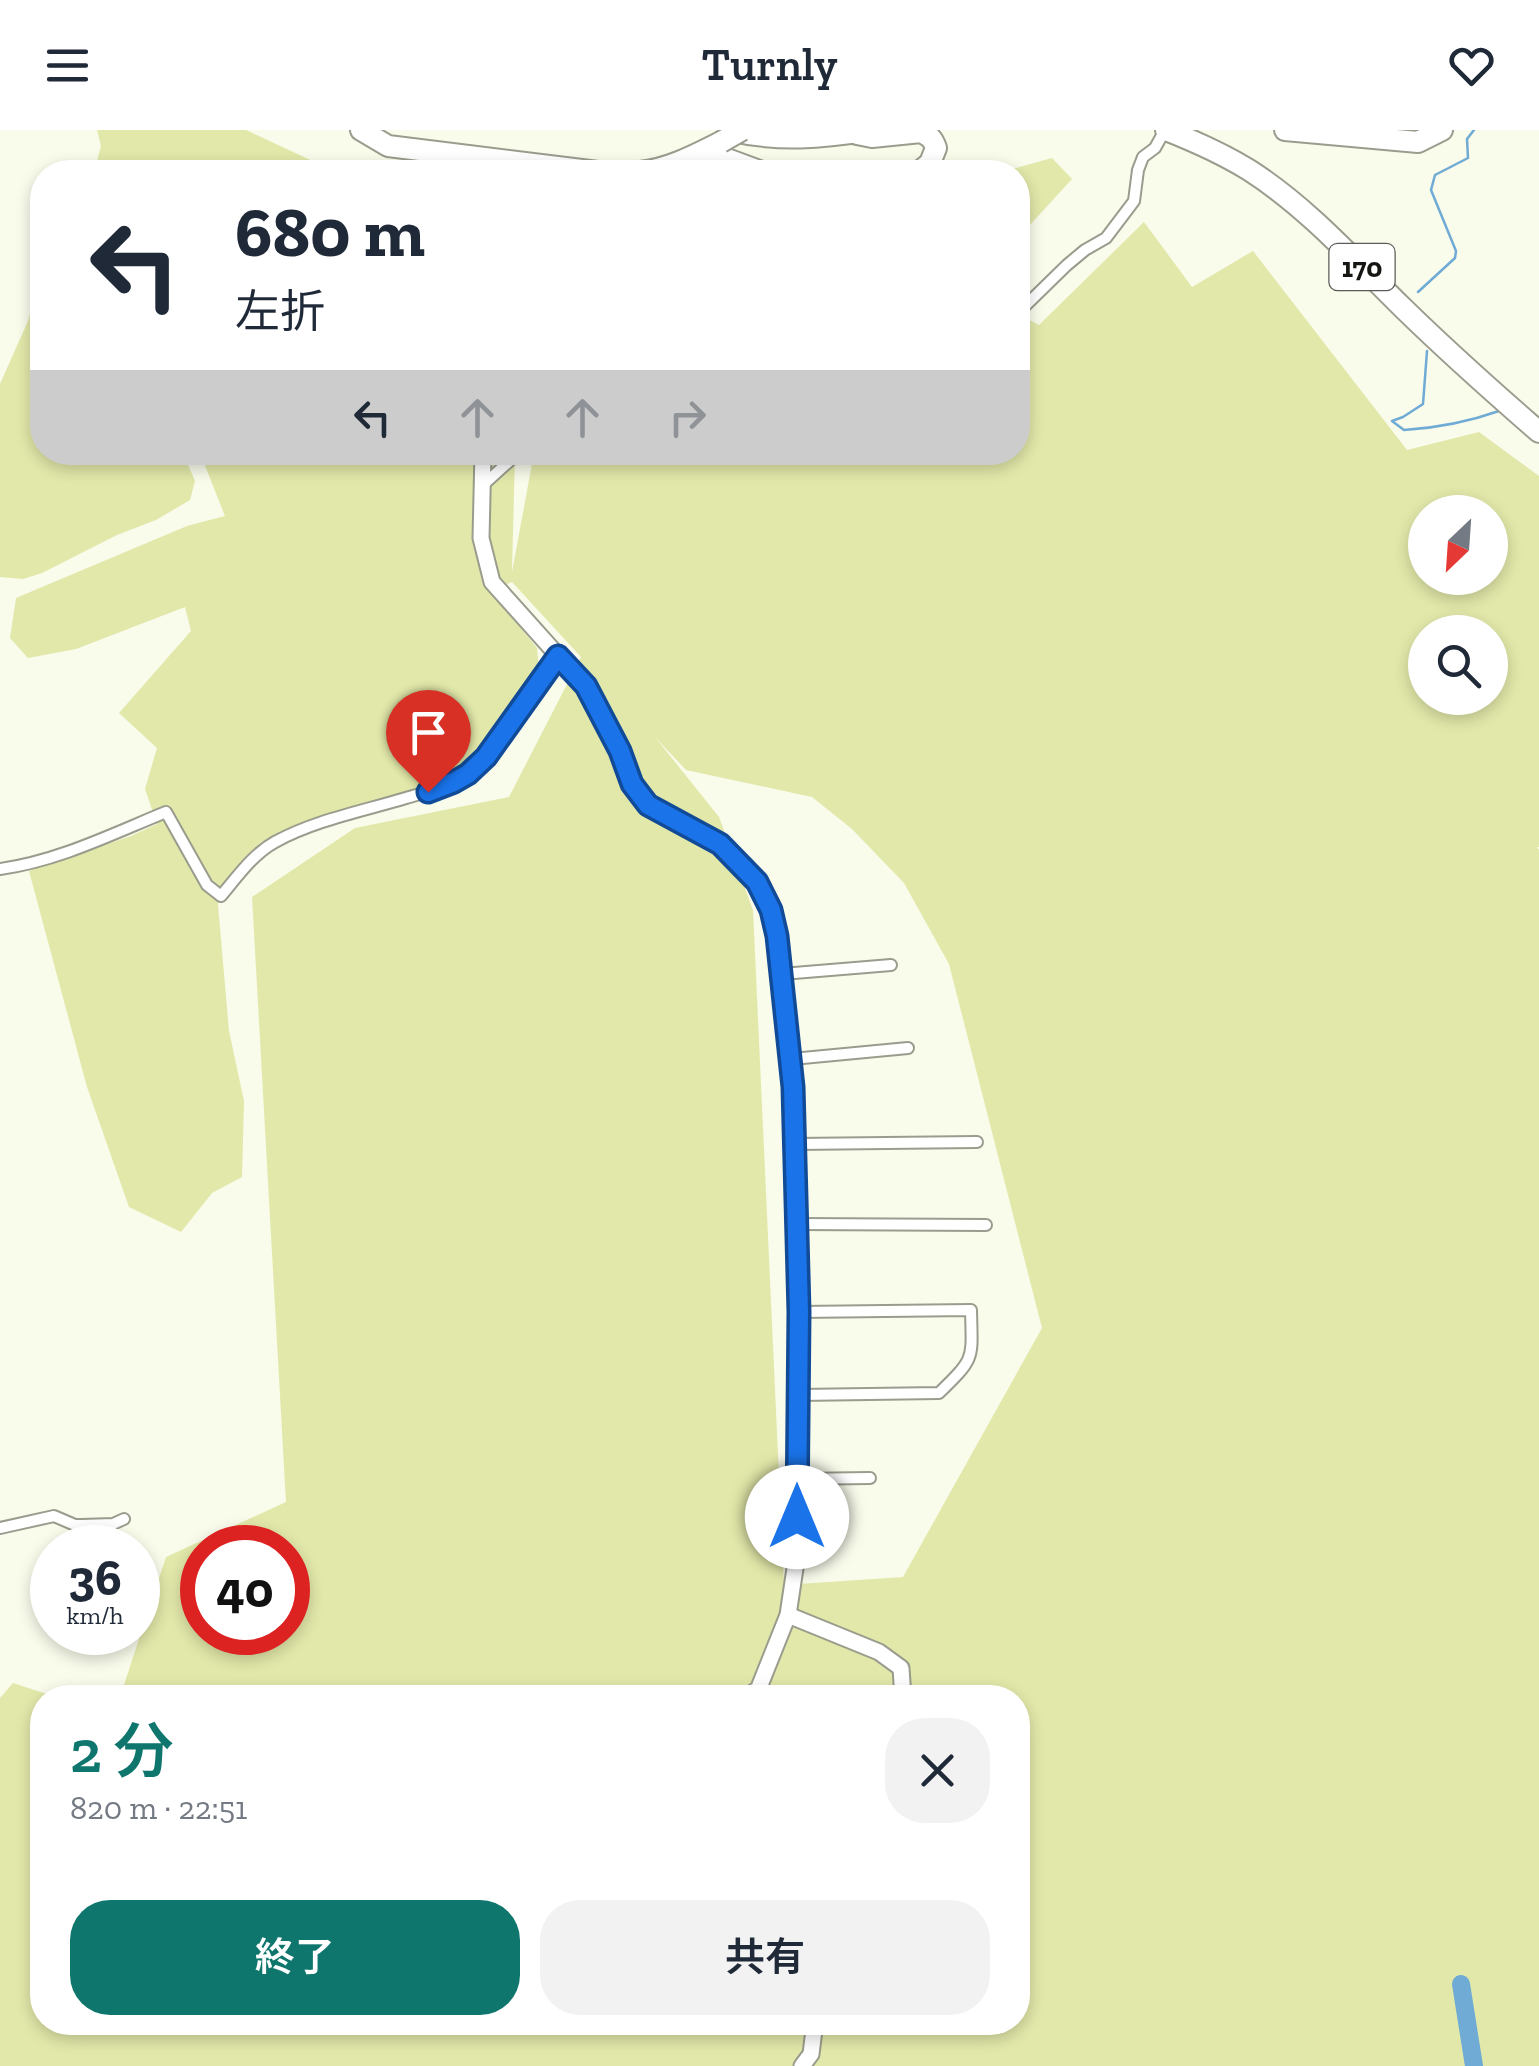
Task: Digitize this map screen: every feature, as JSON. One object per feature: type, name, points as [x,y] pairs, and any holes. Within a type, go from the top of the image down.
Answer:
[{"type":"highway","points":[[361,130],[388,146],[478,160]]},
{"type":"highway","points":[[677,160],[742,130]]},
{"type":"highway","points":[[941,160],[948,134],[953,130]]},
{"type":"highway","name":"170","points":[[1165,130],[1248,169],[1279,192],[1539,432]]},
{"type":"highway","points":[[1286,130],[1418,142],[1442,130]]},
{"type":"highway","points":[[719,141],[848,132],[872,137],[921,132],[933,140],[936,148],[931,160]]},
{"type":"highway","points":[[719,141],[745,160]]},
{"type":"street","points":[[1030,301],[1067,264],[1106,238],[1134,200],[1142,157],[1155,148],[1165,130]]},
{"type":"street","points":[[482,465],[481,538],[492,582],[586,686],[620,751],[632,784],[648,805],[720,844],[757,882],[771,910],[777,936],[792,1059],[796,1144],[798,1555],[788,1615],[760,1685]]},
{"type":"street","points":[[483,484],[505,465]]},
{"type":"street","points":[[0,869],[28,866],[69,852],[166,812],[207,885],[221,896],[272,843],[298,831],[428,792],[468,774],[486,757],[558,656]]},
{"type":"street","points":[[782,974],[891,965]]},
{"type":"street","points":[[792,1059],[908,1048]]},
{"type":"street","points":[[796,1144],[978,1142]]},
{"type":"street","points":[[797,1224],[986,1226]]},
{"type":"street","points":[[798,1395],[939,1393],[967,1366],[972,1354],[971,1310],[799,1312]]},
{"type":"street","points":[[797,1479],[870,1478]]},
{"type":"street","points":[[0,1528],[54,1516],[75,1525],[113,1524],[124,1518]]},
{"type":"street","points":[[788,1615],[879,1652],[901,1668],[902,1685]]},
{"type":"street","points":[[802,2066],[810,2054],[813,2035]]},
{"type":"green space","points":[[97,130],[246,130],[310,160],[97,160],[101,146]]},
{"type":"green space","points":[[1052,158],[1072,179],[1030,225],[1030,164]]},
{"type":"green space","points":[[1144,222],[1192,287],[1253,251],[1407,450],[1479,432],[1539,476],[1539,2066],[0,2066],[0,1698],[13,1683],[30,1689],[30,2035],[1030,2035],[1030,1685],[124,1685],[134,1655],[160,1655],[160,1575],[166,1557],[180,1551],[180,1655],[310,1655],[310,1525],[236,1525],[286,1502],[252,897],[355,828],[509,797],[581,657],[512,582],[490,591],[537,648],[539,670],[477,759],[448,781],[289,828],[261,842],[219,888],[229,1031],[244,1101],[242,1177],[212,1193],[181,1232],[129,1207],[87,1087],[29,871],[157,824],[145,789],[157,748],[119,713],[191,631],[185,607],[76,649],[28,658],[10,638],[16,598],[187,526],[225,516],[205,465],[515,465],[512,572],[532,465],[1030,465],[1030,320],[1039,325]],"holes":[[[655,737],[686,770],[812,797],[852,829],[904,883],[949,964],[1042,1328],[903,1577],[784,1585],[753,910],[719,817]]]},
{"type":"green space","points":[[30,313],[30,465],[188,465],[195,481],[190,500],[156,520],[23,579],[0,577],[0,384]]},
{"type":"waterway","points":[[1418,292],[1455,258],[1456,251],[1431,190],[1435,175],[1468,158],[1467,139],[1474,130]]},
{"type":"waterway","points":[[1427,351],[1423,404],[1392,421],[1404,430],[1416,429],[1499,411]]},
{"type":"waterway","points":[[1461,1984],[1474,2066]]},
{"type":"route","points":[[428,792],[468,774],[486,757],[558,656],[586,686],[620,751],[632,784],[648,805],[720,844],[757,882],[771,910],[777,936],[792,1059],[799,1312],[797,1517]]}]
